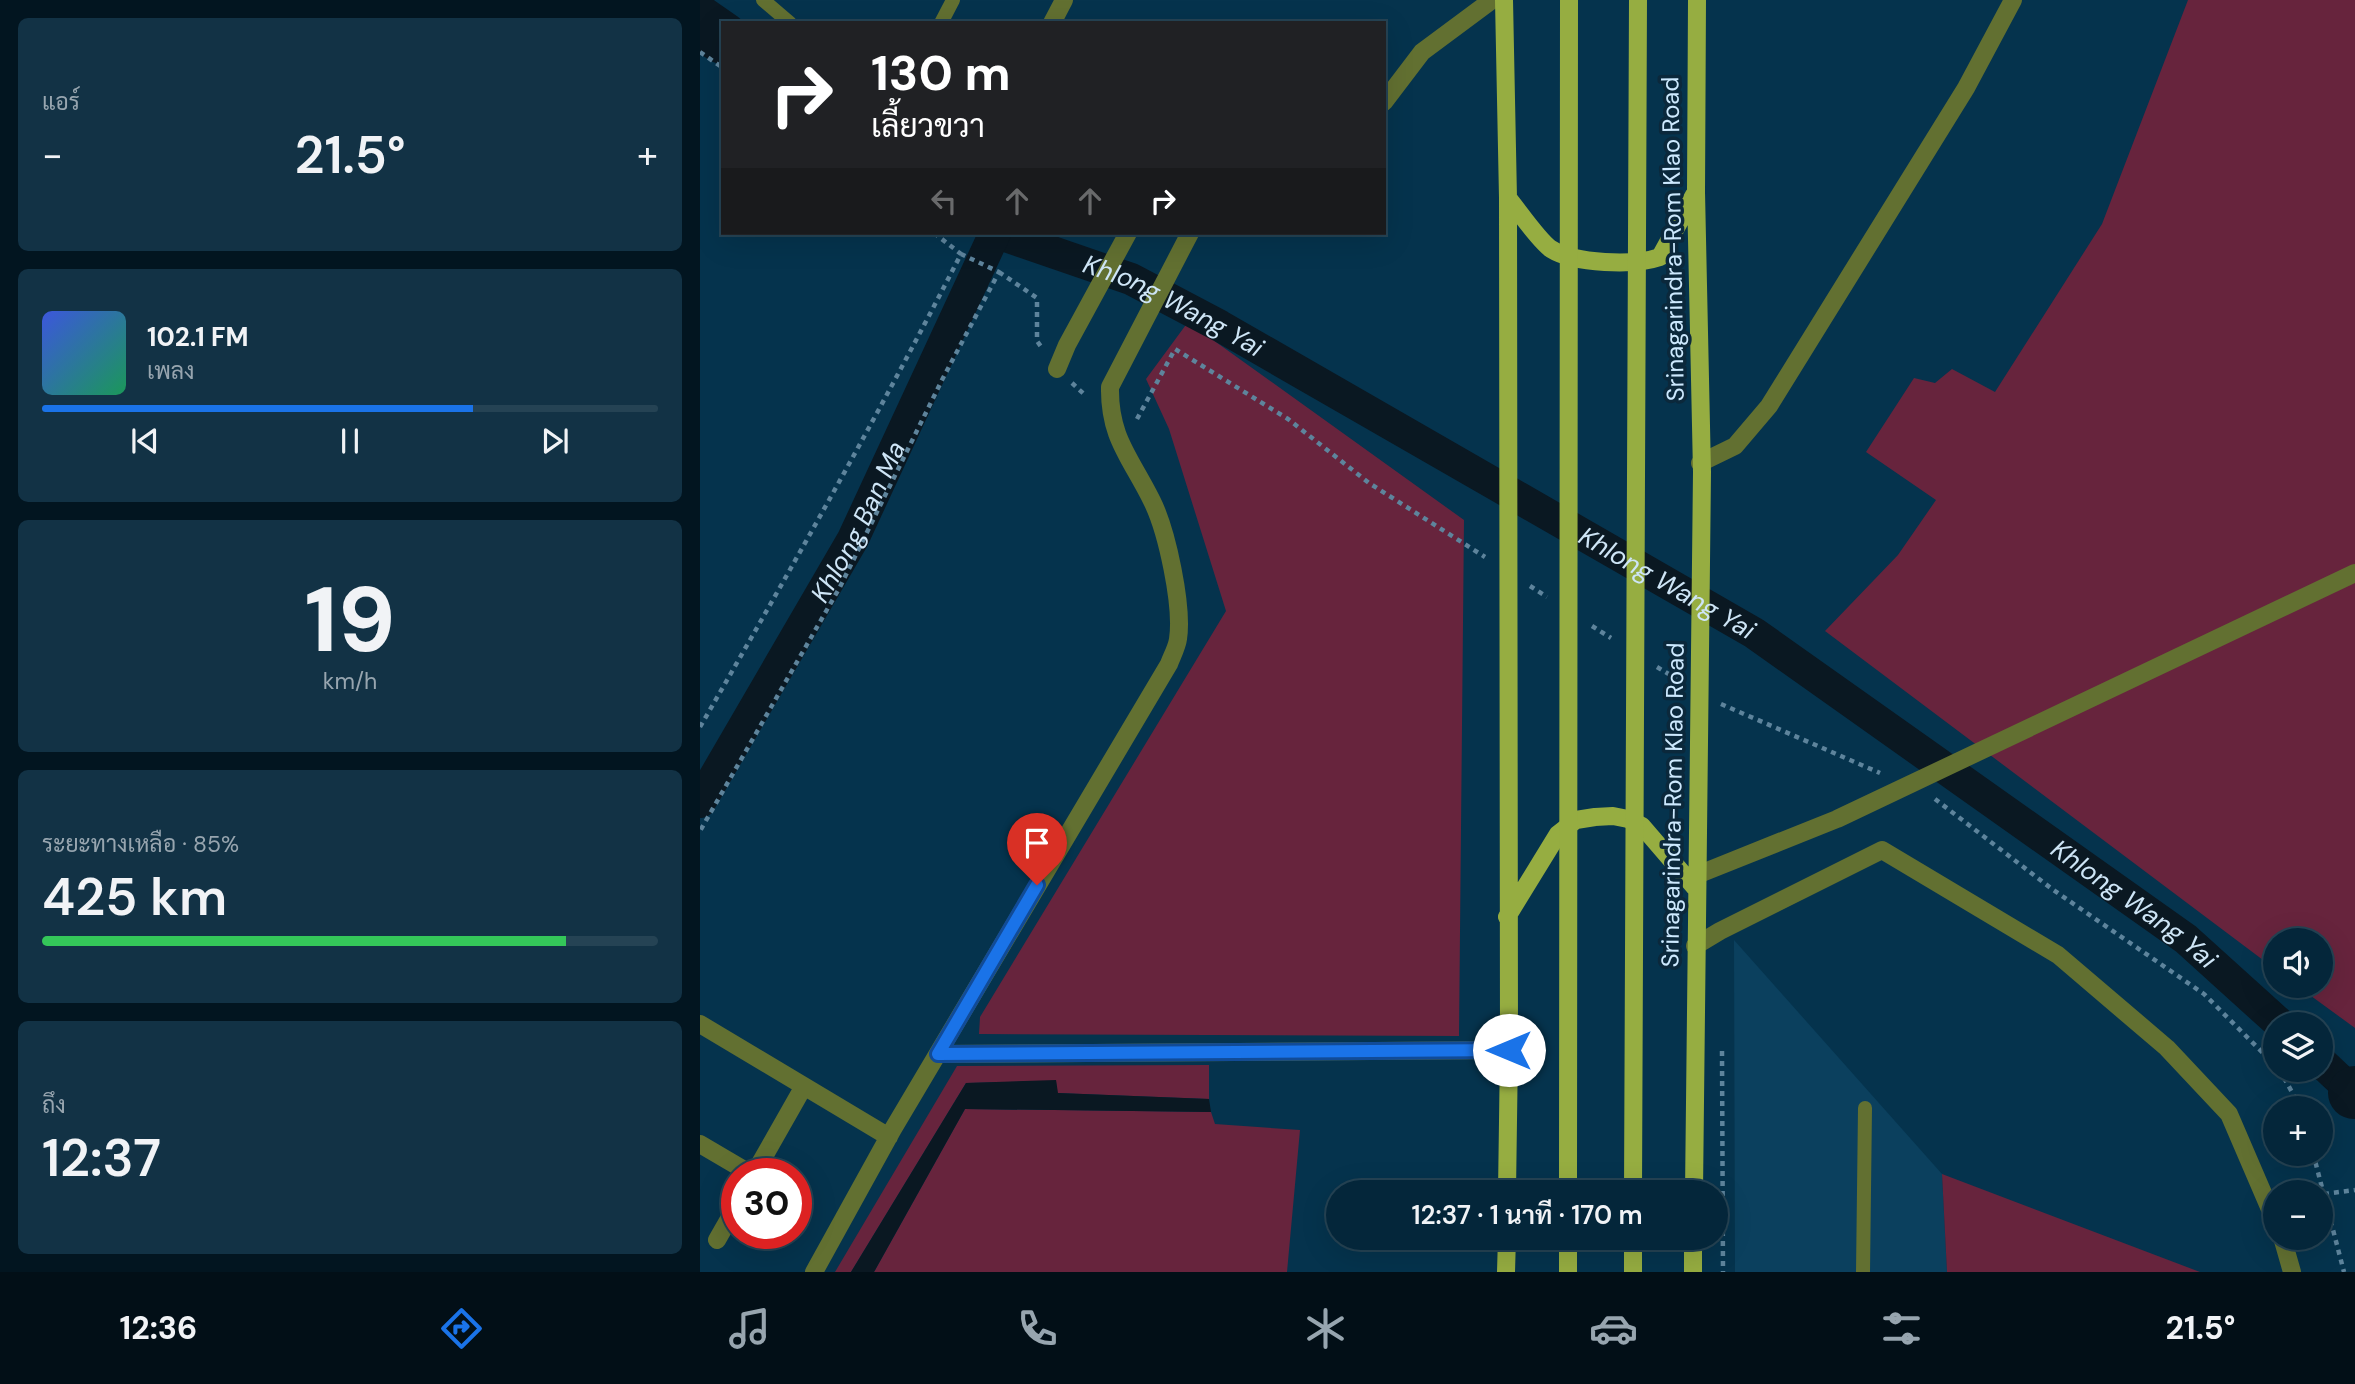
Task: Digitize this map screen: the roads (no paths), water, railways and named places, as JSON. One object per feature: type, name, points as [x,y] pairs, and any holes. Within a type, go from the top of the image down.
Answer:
[{"type":"main road","points":[[1504,0],[1508,198],[1507,1180]]},
{"type":"main road","points":[[1568,1180],[1569,0]]},
{"type":"main road","name":"Srinagarindra-Rom Klao Road","points":[[1633,1180],[1638,0]]},
{"type":"main road","name":"Srinagarindra-Rom Klao Road","points":[[1693,1180],[1701,467],[1696,192],[1697,0]]},
{"type":"main road","points":[[1508,198],[1550,248],[1568,255],[1609,263],[1647,262],[1660,257],[1668,246],[1696,192]]},
{"type":"main road","points":[[1507,917],[1558,834],[1576,820],[1613,816],[1642,826],[1697,883]]},
{"type":"main road","points":[[1506,1272],[1507,1250]]},
{"type":"main road","points":[[1568,1250],[1568,1272]]},
{"type":"main road","points":[[1633,1250],[1633,1272]]},
{"type":"main road","points":[[1693,1250],[1693,1272]]},
{"type":"street","points":[[1053,21],[1065,0]]},
{"type":"street","points":[[1386,99],[1422,52],[1492,0]]},
{"type":"street","points":[[1701,467],[1735,446],[1769,406],[1966,89],[2013,0]]},
{"type":"street","points":[[1057,369],[1067,345],[1127,235]]},
{"type":"street","points":[[814,1272],[889,1137],[1169,664],[1178,641],[1179,613],[1173,571],[1153,503],[1127,458],[1110,411],[1111,387],[1189,235]]},
{"type":"street","points":[[1697,883],[2355,573]]},
{"type":"street","points":[[1695,946],[1882,850],[2058,955],[2167,1048],[2229,1114],[2263,1193]]},
{"type":"street","points":[[700,1024],[889,1137]]},
{"type":"street","points":[[938,1054],[1509,1050]]},
{"type":"street","points":[[762,1158],[804,1086]]},
{"type":"street","points":[[700,1144],[725,1158]]},
{"type":"street","points":[[717,1240],[721,1233]]},
{"type":"street","points":[[2286,1250],[2292,1272]]},
{"type":"lane","points":[[763,0],[780,5],[789,21]]},
{"type":"lane","points":[[942,21],[953,0]]},
{"type":"lane","points":[[1863,1272],[1865,1108]]},
{"type":"waterway","name":"Khlong Wang Yai","points":[[700,22],[721,37]]},
{"type":"waterway","name":"Khlong Ban Ma","points":[[700,802],[853,539],[994,235]]},
{"type":"waterway","name":"Khlong Wang Yai","points":[[1003,235],[1131,279],[1220,326],[1754,633],[2186,939],[2267,1012]]},
{"type":"waterway","name":"Khlong Wang Yai","points":[[2333,1073],[2355,1097]]}]
